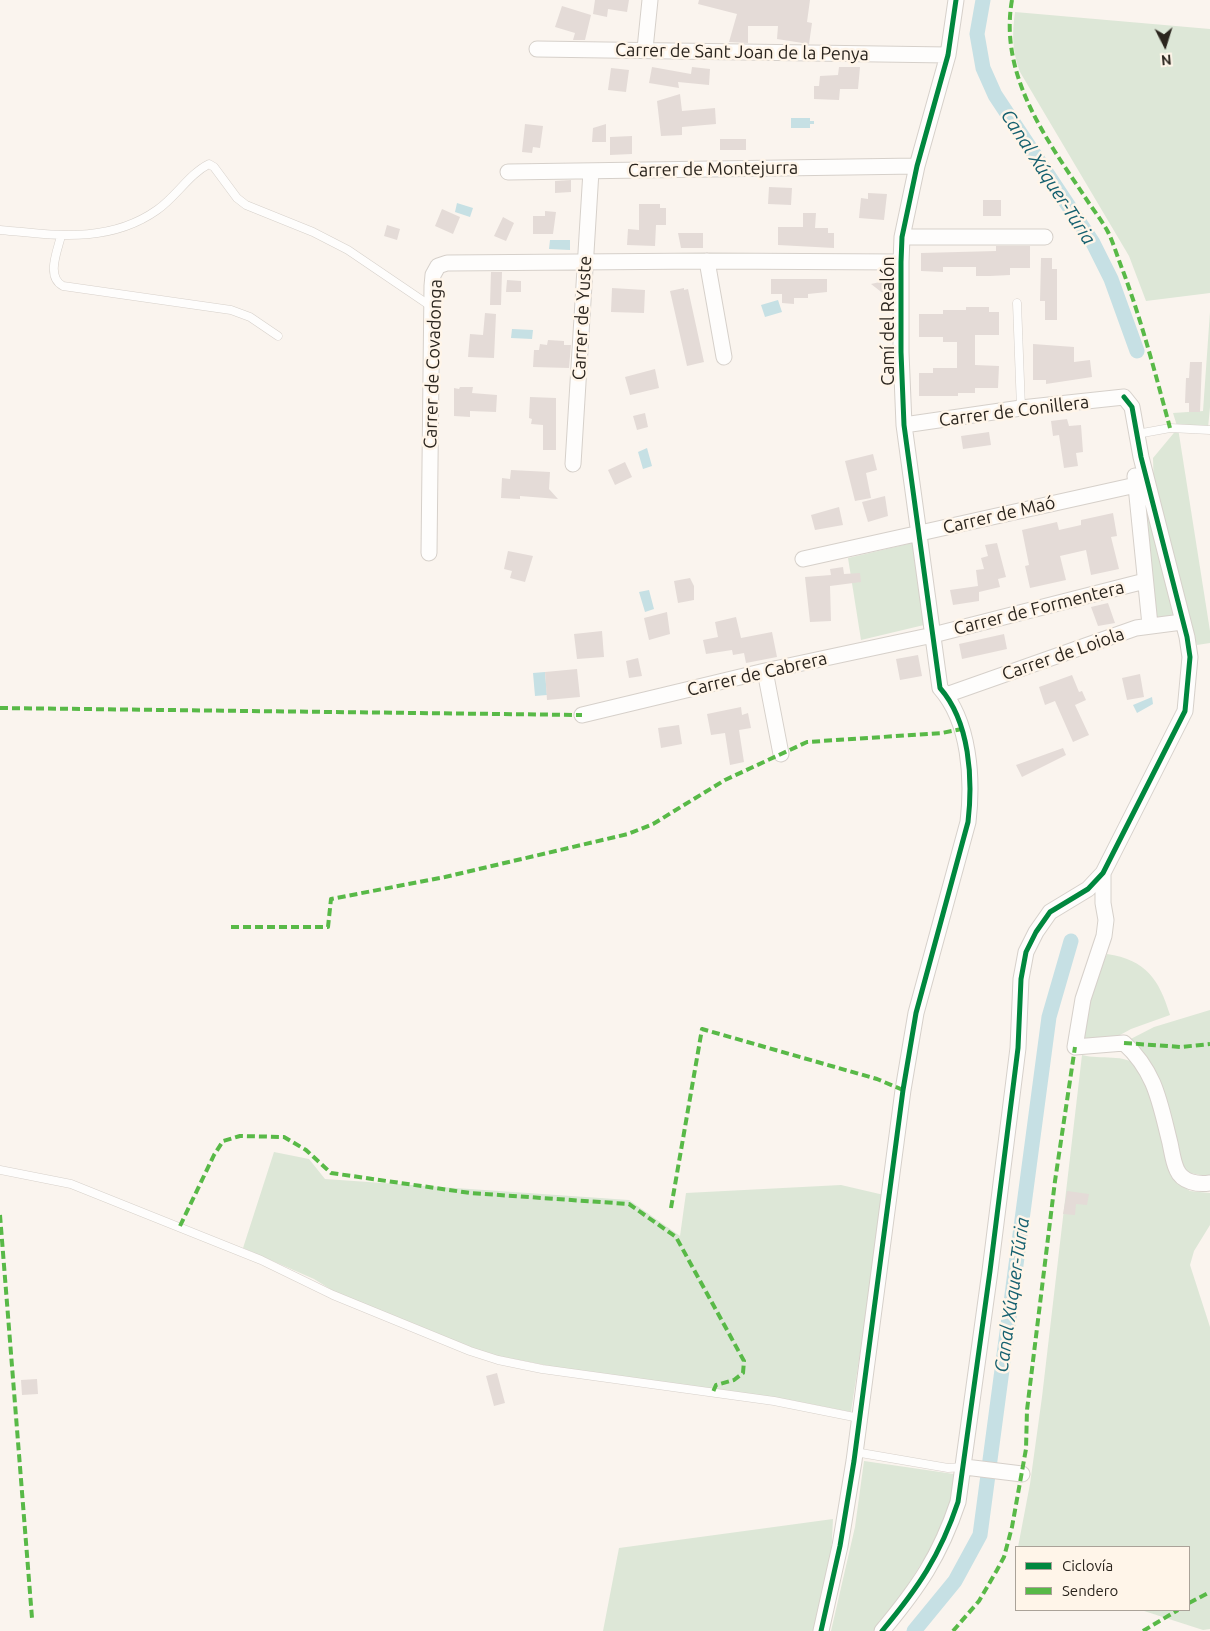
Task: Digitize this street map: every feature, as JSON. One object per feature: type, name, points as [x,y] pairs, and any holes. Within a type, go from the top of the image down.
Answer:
[{"type":"street","points":[[645,49],[650,0]]},
{"type":"street","name":"Camí del Realón","points":[[821,1631],[838,1555],[855,1452],[902,1090],[916,1013],[968,822],[972,790],[962,729],[951,701],[940,688],[904,425],[902,237],[917,166],[948,55],[956,0]]},
{"type":"street","name":"Carrer de Sant Joan de la Penya","points":[[536,49],[645,49],[948,55]]},
{"type":"street","name":"Carrer de Montejurra","points":[[508,172],[917,166]]},
{"type":"street","name":"Carrer de Yuste","points":[[573,464],[591,171]]},
{"type":"street","points":[[902,237],[1045,237]]},
{"type":"street","name":"Carrer de Covadonga","points":[[429,552],[433,275],[438,266],[447,263],[585,261],[901,262]]},
{"type":"street","points":[[707,261],[724,358]]},
{"type":"street","points":[[882,1631],[916,1590],[935,1559],[949,1531],[958,1502],[965,1467],[1018,1048],[1021,979],[1026,952],[1036,932],[1050,912],[1088,889],[1102,873],[1185,711],[1190,657],[1132,407],[1124,397]]},
{"type":"street","points":[[1124,397],[1136,485],[1150,625]]},
{"type":"street","name":"Carrer de Conillera","points":[[904,425],[1021,408],[1124,397]]},
{"type":"street","name":"Carrer de Maó","points":[[803,559],[1136,485]]},
{"type":"street","name":"Carrer de Formentera","points":[[933,635],[1145,581]]},
{"type":"street","name":"Carrer de Loiola","points":[[946,694],[1136,628],[1182,622]]},
{"type":"street","name":"Carrer de Cabrera","points":[[582,715],[765,671],[933,635]]},
{"type":"street","points":[[765,671],[781,754]]},
{"type":"street","points":[[1102,873],[1103,903],[1106,920],[1104,936],[1083,999],[1076,1048],[1124,1043],[1140,1058],[1156,1090],[1177,1171],[1187,1181],[1203,1184],[1210,1183]]},
{"type":"street","points":[[965,1467],[1021,1474]]},
{"type":"lane","points":[[0,230],[60,236],[94,234],[137,222],[168,202],[201,168],[209,164],[214,167],[237,198],[246,206],[313,232],[348,250],[432,307]]},
{"type":"lane","points":[[60,236],[53,276],[56,282],[63,286],[231,310],[250,317],[278,336]]},
{"type":"lane","points":[[1016,303],[1021,408]]},
{"type":"lane","points":[[1137,434],[1170,428],[1210,430]]},
{"type":"lane","points":[[0,1170],[71,1184],[262,1260],[333,1295],[470,1351],[498,1360],[542,1369],[774,1401],[859,1418]]},
{"type":"lane","points":[[855,1452],[948,1468],[965,1467]]},
{"type":"green space","points":[[1015,12],[1210,29],[1210,293],[1146,301],[1129,256],[1020,72],[1013,42]]},
{"type":"green space","points":[[1210,312],[1210,407],[1208,428],[1177,426],[1173,413],[1203,411]]},
{"type":"green space","points":[[1178,428],[1210,631],[1210,643],[1197,645],[1154,494],[1153,458]]},
{"type":"green space","points":[[1141,457],[1175,617],[1149,619]]},
{"type":"green space","points":[[912,543],[924,625],[861,640],[848,558]]},
{"type":"green space","points":[[1107,954],[1132,961],[1149,973],[1161,991],[1170,1015],[1131,1029],[1111,1040],[1088,1042],[1084,1038],[1093,986]]},
{"type":"green space","points":[[1210,1010],[1210,1177],[1190,1173],[1183,1168],[1150,1062],[1138,1047],[1121,1044],[1154,1027]]},
{"type":"green space","points":[[1082,1055],[1120,1058],[1140,1067],[1182,1186],[1190,1191],[1210,1193],[1210,1225],[1194,1251],[1190,1265],[1210,1327],[1210,1629],[1203,1630],[1144,1611],[1190,1611],[1190,1546],[1018,1546],[1030,1484]]},
{"type":"green space","points":[[274,1152],[309,1159],[325,1179],[629,1200],[680,1236],[686,1193],[841,1185],[884,1195],[851,1412],[785,1399],[555,1367],[488,1354],[343,1297],[314,1279],[243,1248]]},
{"type":"green space","points":[[864,1461],[954,1474],[949,1509],[934,1543],[906,1588],[874,1631],[831,1631],[855,1527]]},
{"type":"green space","points":[[833,1519],[831,1559],[815,1631],[603,1631],[619,1548]]},
{"type":"water","points":[[791,118],[810,118],[810,121],[814,121],[814,124],[810,124],[810,128],[791,128]]},
{"type":"water","points":[[457,203],[473,208],[470,217],[455,212]]},
{"type":"water","points":[[550,240],[570,240],[570,250],[549,249]]},
{"type":"water","points":[[778,300],[782,312],[765,317],[761,305]]},
{"type":"water","points":[[512,329],[533,330],[532,339],[511,338]]},
{"type":"water","points":[[647,448],[652,466],[643,469],[638,452]]},
{"type":"water","points":[[649,590],[654,609],[645,612],[639,592]]},
{"type":"water","points":[[545,672],[547,695],[535,696],[533,673]]},
{"type":"water","points":[[1152,697],[1153,704],[1137,713],[1133,705]]},
{"type":"building","points":[[595,0],[629,0],[627,12],[608,9],[607,17],[593,14]]},
{"type":"building","points":[[699,0],[810,0],[807,22],[812,23],[809,44],[777,39],[778,26],[748,26],[748,43],[729,42],[737,14],[698,4]]},
{"type":"building","points":[[562,6],[591,15],[585,40],[573,40],[575,33],[555,27]]},
{"type":"building","points":[[652,67],[691,74],[692,67],[710,69],[709,85],[678,82],[679,88],[649,83]]},
{"type":"building","points":[[839,67],[860,67],[858,89],[840,89],[839,100],[814,99],[814,86],[819,86],[820,76],[838,75]]},
{"type":"building","points":[[611,68],[629,70],[626,92],[608,90]]},
{"type":"building","points":[[680,94],[682,111],[715,108],[716,124],[682,127],[682,135],[661,136],[657,101]]},
{"type":"building","points":[[525,124],[543,126],[540,148],[533,147],[532,153],[522,152]]},
{"type":"building","points":[[606,124],[606,142],[592,142],[593,128]]},
{"type":"building","points":[[632,136],[632,154],[610,155],[610,137]]},
{"type":"building","points":[[720,139],[746,139],[746,150],[720,150]]},
{"type":"building","points":[[571,180],[571,192],[555,193],[555,181]]},
{"type":"building","points":[[769,187],[792,188],[791,205],[768,204]]},
{"type":"building","points":[[868,193],[887,194],[884,220],[859,218],[861,198],[868,199]]},
{"type":"building","points":[[983,200],[1001,200],[1001,216],[983,216]]},
{"type":"building","points":[[639,204],[660,204],[660,208],[666,208],[666,225],[656,225],[655,246],[627,245],[628,229],[639,230]]},
{"type":"building","points":[[442,209],[460,217],[453,234],[435,226]]},
{"type":"building","points":[[545,211],[556,212],[553,234],[533,234],[533,216],[545,216]]},
{"type":"building","points":[[803,213],[816,213],[815,228],[828,228],[828,233],[834,233],[834,248],[778,245],[778,227],[803,227]]},
{"type":"building","points":[[503,217],[514,223],[506,241],[494,236]]},
{"type":"building","points":[[387,225],[400,229],[397,240],[384,236]]},
{"type":"building","points":[[678,233],[703,233],[703,248],[681,248]]},
{"type":"building","points":[[996,246],[1030,246],[1030,268],[1010,268],[1010,275],[990,276],[976,276],[976,267],[943,267],[943,272],[921,271],[921,253],[996,251]]},
{"type":"building","points":[[1041,258],[1052,258],[1052,269],[1057,269],[1057,320],[1045,320],[1045,301],[1040,301]]},
{"type":"building","points":[[491,272],[502,272],[501,305],[490,305]]},
{"type":"building","points":[[771,279],[827,279],[827,292],[808,294],[808,298],[794,298],[794,304],[782,303],[782,294],[771,294]]},
{"type":"building","points":[[507,280],[521,281],[521,292],[506,292]]},
{"type":"building","points":[[889,280],[889,298],[871,284]]},
{"type":"building","points":[[612,288],[645,290],[644,313],[611,312]]},
{"type":"building","points":[[684,288],[684,290],[688,289],[704,362],[687,366],[670,291]]},
{"type":"building","points":[[966,307],[989,307],[989,312],[999,312],[999,335],[975,335],[975,365],[999,366],[998,388],[975,388],[975,393],[958,393],[958,396],[919,396],[919,373],[933,373],[933,368],[957,368],[957,342],[943,342],[943,337],[919,337],[919,314],[943,314],[943,310],[966,310]]},
{"type":"building","points":[[485,313],[496,314],[494,358],[468,357],[470,334],[483,335]]},
{"type":"building","points":[[548,340],[564,341],[564,345],[571,345],[569,368],[533,367],[534,350],[539,350],[540,344],[547,345]]},
{"type":"building","points":[[1033,344],[1074,347],[1074,362],[1090,360],[1092,377],[1046,384],[1046,380],[1033,380]]},
{"type":"building","points":[[1190,362],[1202,362],[1200,412],[1189,412],[1189,403],[1185,403],[1186,378],[1189,378]]},
{"type":"building","points":[[655,369],[659,388],[630,395],[625,377]]},
{"type":"building","points":[[460,387],[473,387],[472,393],[497,395],[496,412],[470,411],[470,417],[454,416],[454,388],[459,389]]},
{"type":"building","points":[[530,397],[556,398],[556,450],[543,450],[543,425],[531,424],[532,419],[529,418]]},
{"type":"building","points":[[645,413],[648,427],[637,430],[633,416]]},
{"type":"building","points":[[1067,419],[1069,426],[1081,425],[1083,452],[1076,453],[1078,466],[1064,468],[1059,435],[1053,436],[1051,421]]},
{"type":"building","points":[[989,432],[991,445],[963,449],[961,436]]},
{"type":"building","points":[[873,454],[877,470],[866,473],[871,498],[855,501],[845,461]]},
{"type":"building","points":[[625,462],[632,477],[615,485],[608,470]]},
{"type":"building","points":[[511,470],[550,472],[549,489],[558,499],[520,496],[520,499],[501,498],[502,478],[510,479]]},
{"type":"building","points":[[885,496],[888,516],[868,522],[862,502]]},
{"type":"building","points":[[839,507],[843,525],[815,530],[811,515]]},
{"type":"building","points":[[1113,513],[1117,536],[1111,537],[1119,569],[1091,575],[1086,550],[1060,556],[1066,580],[1030,588],[1025,566],[1029,565],[1022,530],[1057,522],[1059,530],[1081,525],[1081,520]]},
{"type":"building","points":[[997,543],[1006,577],[998,579],[1000,587],[979,592],[979,601],[953,605],[950,590],[978,586],[976,570],[984,569],[981,558],[988,556],[985,545]]},
{"type":"building","points":[[508,551],[533,556],[525,582],[510,578],[512,571],[504,569]]},
{"type":"building","points":[[843,567],[844,574],[860,573],[861,582],[830,586],[831,621],[810,622],[805,577],[831,575],[830,569]]},
{"type":"building","points":[[690,578],[694,586],[694,600],[678,603],[674,581]]},
{"type":"building","points":[[1108,603],[1115,623],[1098,626],[1091,607]]},
{"type":"building","points":[[667,612],[670,634],[649,640],[644,618]]},
{"type":"building","points":[[736,617],[741,638],[772,632],[777,657],[746,663],[744,653],[733,655],[732,650],[706,654],[703,640],[718,637],[715,622]]},
{"type":"building","points":[[602,631],[604,657],[577,659],[574,634]]},
{"type":"building","points":[[1004,634],[1007,649],[962,659],[959,644]]},
{"type":"building","points":[[918,655],[922,676],[900,680],[896,659]]},
{"type":"building","points":[[638,658],[642,676],[629,678],[626,661]]},
{"type":"building","points":[[577,669],[580,697],[547,700],[545,672]]},
{"type":"building","points":[[1140,674],[1144,697],[1127,700],[1122,678]]},
{"type":"building","points":[[1072,675],[1079,692],[1082,691],[1086,700],[1075,705],[1089,735],[1073,742],[1055,701],[1045,705],[1039,687]]},
{"type":"building","points":[[741,707],[742,715],[748,713],[751,728],[739,730],[744,762],[730,765],[725,733],[711,735],[707,714]]},
{"type":"building","points":[[679,725],[682,744],[661,748],[658,728]]},
{"type":"building","points":[[1063,748],[1066,755],[1022,777],[1016,765]]},
{"type":"building","points":[[1067,1191],[1089,1194],[1087,1205],[1076,1204],[1075,1215],[1063,1214]]},
{"type":"building","points":[[497,1373],[505,1403],[494,1406],[486,1376]]},
{"type":"building","points":[[37,1379],[38,1394],[22,1395],[21,1380]]},
{"type":"waterway","name":"Canal Xúquer-Túria","points":[[983,0],[977,34],[983,68],[995,95],[1093,243],[1111,279],[1137,351]]},
{"type":"waterway","name":"Canal Xúquer-Túria","points":[[914,1631],[955,1581],[980,1535],[1049,1017],[1071,941]]},
{"type":"marked path","points":[[1012,0],[1010,27],[1012,53],[1018,78],[1040,126],[1110,237],[1136,310],[1170,428]]},
{"type":"marked path","points":[[0,708],[582,715]]},
{"type":"marked path","points":[[231,927],[328,927],[331,899],[445,877],[628,834],[653,824],[725,780],[807,742],[942,733],[962,729]]},
{"type":"marked path","points":[[671,1208],[702,1029],[877,1079],[903,1090]]},
{"type":"marked path","points":[[1124,1043],[1181,1047],[1210,1044]]},
{"type":"marked path","points":[[953,1631],[979,1601],[997,1570],[1004,1557],[1012,1527],[1026,1449],[1027,1410],[1055,1181],[1075,1047]]},
{"type":"marked path","points":[[180,1226],[214,1155],[223,1141],[240,1136],[284,1137],[306,1150],[331,1173],[470,1193],[629,1204],[676,1237],[744,1361],[743,1373],[734,1380],[716,1385],[713,1392]]},
{"type":"marked path","points":[[0,1215],[32,1618]]},
{"type":"marked path","points":[[1190,1602],[1210,1592]]},
{"type":"marked path","points":[[1143,1631],[1176,1611]]},
{"type":"cycle path","points":[[821,1631],[840,1546],[854,1461],[903,1090],[916,1013],[968,822],[970,788],[967,752],[958,717],[940,688],[904,425],[901,352],[902,237],[917,166],[948,55],[956,0]]},
{"type":"cycle path","points":[[882,1631],[927,1571],[944,1539],[958,1502],[1018,1048],[1021,979],[1026,952],[1036,932],[1050,912],[1088,889],[1103,873],[1185,711],[1190,657],[1187,637],[1141,457],[1132,407],[1124,397]]}]
